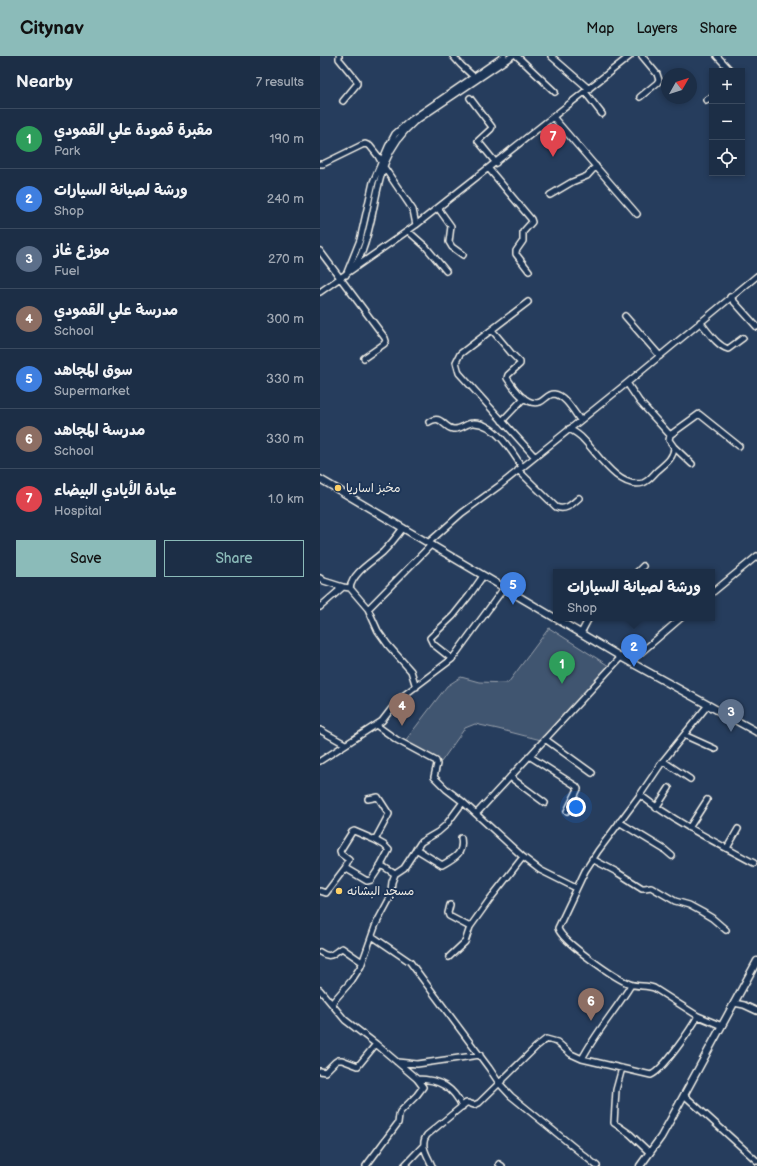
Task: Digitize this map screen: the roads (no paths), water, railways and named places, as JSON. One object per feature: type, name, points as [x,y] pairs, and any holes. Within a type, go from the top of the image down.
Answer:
[{"type":"main road","points":[[320,479],[553,617]]},
{"type":"main road","points":[[560,621],[621,657],[757,732]]},
{"type":"main road","points":[[640,1166],[684,1095],[757,961]]},
{"type":"street","points":[[339,56],[339,59],[358,84],[343,101]]},
{"type":"street","points":[[454,56],[460,65],[475,78]]},
{"type":"street","points":[[352,271],[362,252],[371,220],[379,181],[394,144],[405,130],[426,113],[504,56]]},
{"type":"street","points":[[343,277],[360,240],[373,182],[392,140],[403,126],[475,78],[512,56]]},
{"type":"street","points":[[517,56],[555,92]]},
{"type":"street","points":[[550,56],[587,91],[602,114]]},
{"type":"street","points":[[320,292],[416,225],[630,56]]},
{"type":"street","points":[[640,97],[659,80],[657,74],[642,56]]},
{"type":"street","points":[[717,56],[728,68]]},
{"type":"street","points":[[470,98],[492,127],[478,141],[496,163]]},
{"type":"street","points":[[553,117],[637,214]]},
{"type":"street","points":[[320,164],[366,144],[372,148],[413,210],[416,225]]},
{"type":"street","points":[[550,195],[572,182],[587,176],[596,166]]},
{"type":"street","points":[[489,168],[531,219],[532,222],[523,232],[523,241],[516,251],[516,254],[529,271]]},
{"type":"street","points":[[438,208],[451,226],[449,242],[452,247],[463,255]]},
{"type":"street","points":[[408,231],[426,247],[446,271]]},
{"type":"street","points":[[320,251],[343,277],[386,341],[364,358]]},
{"type":"street","points":[[368,609],[462,513],[535,457],[757,276]]},
{"type":"street","points":[[730,297],[757,327]]},
{"type":"street","points":[[528,302],[460,354],[456,359],[459,373],[535,457]]},
{"type":"street","points":[[626,316],[660,356]]},
{"type":"street","points":[[700,322],[720,345],[725,348],[728,349],[743,338]]},
{"type":"street","points":[[492,330],[520,362],[520,364],[508,375],[507,378],[524,398],[533,402],[538,402],[554,394],[568,404],[580,420]]},
{"type":"street","points":[[627,383],[643,406],[670,435],[669,440],[674,447],[692,464]]},
{"type":"street","points":[[502,421],[524,398]]},
{"type":"street","points":[[670,435],[699,414],[739,446]]},
{"type":"street","points":[[429,422],[433,419],[439,420],[453,429],[461,428],[472,423],[485,425],[500,438],[514,455],[520,469],[556,507],[563,509],[567,508],[579,498]]},
{"type":"street","points":[[569,429],[582,437],[601,462],[620,478],[634,482],[640,483],[649,479],[670,459],[674,452],[674,447]]},
{"type":"street","points":[[350,588],[356,575],[384,551],[403,528]]},
{"type":"street","points":[[715,591],[757,556]]},
{"type":"street","points":[[452,659],[433,644],[430,638],[452,616],[483,576]]},
{"type":"street","points":[[320,578],[324,581],[350,588],[368,609],[378,631],[388,645],[411,672],[416,687]]},
{"type":"street","points":[[320,607],[343,587]]},
{"type":"street","points":[[320,761],[376,725],[387,716],[399,699],[452,659],[504,588]]},
{"type":"street","points":[[581,633],[587,621]]},
{"type":"street","points":[[630,662],[678,621]]},
{"type":"street","points":[[476,814],[621,657]]},
{"type":"street","points":[[708,705],[663,761],[640,795],[592,859],[558,926],[559,931],[566,938],[604,970],[618,979],[631,985],[648,985],[698,1016],[722,1026]]},
{"type":"street","points":[[376,725],[397,740],[436,761],[437,764],[434,778],[446,789],[463,802],[523,857],[540,870],[576,888]]},
{"type":"street","points":[[320,730],[345,744]]},
{"type":"street","points":[[684,735],[715,749]]},
{"type":"street","points":[[545,739],[592,773]]},
{"type":"street","points":[[529,756],[576,786],[578,790],[567,811]]},
{"type":"street","points":[[663,761],[690,779]]},
{"type":"street","points":[[510,777],[545,803]]},
{"type":"street","points":[[656,808],[669,788]]},
{"type":"street","points":[[640,795],[656,808],[689,828],[754,863]]},
{"type":"street","points":[[368,798],[378,797],[389,814],[375,840]]},
{"type":"street","points":[[689,828],[707,800]]},
{"type":"street","points":[[332,1003],[352,980],[362,962],[381,914],[390,898],[392,882],[395,874],[404,868],[423,840],[438,832],[446,825],[463,802]]},
{"type":"street","points":[[619,822],[665,850],[672,856]]},
{"type":"street","points":[[727,848],[738,828]]},
{"type":"street","points":[[320,892],[326,894],[345,868],[349,860],[341,854],[340,850],[352,832],[375,840],[389,850],[381,866],[368,881],[345,868]]},
{"type":"street","points":[[416,849],[442,865],[458,854],[462,846],[460,838]]},
{"type":"street","points":[[449,957],[465,942],[470,927],[523,857]]},
{"type":"street","points":[[592,859],[642,888],[651,887],[675,901],[695,908],[712,918],[726,930]]},
{"type":"street","points":[[381,866],[395,874]]},
{"type":"street","points":[[450,905],[449,916],[470,927]]},
{"type":"street","points":[[372,936],[410,962],[480,1055],[499,1083],[533,1115],[597,1166]]},
{"type":"street","points":[[320,952],[326,956],[330,956],[342,948],[362,962]]},
{"type":"street","points":[[582,1059],[590,1043],[622,1000],[631,985]]},
{"type":"street","points":[[320,990],[345,1020],[417,1079],[423,1088],[400,1112],[398,1123],[366,1166]]},
{"type":"street","points":[[734,1003],[744,1005],[757,1011]]},
{"type":"street","points":[[432,1166],[423,1146],[424,1139],[427,1135],[468,1103],[477,1105],[546,1039],[557,1042],[568,1052],[582,1059],[653,1075],[684,1038],[698,1016]]},
{"type":"street","points":[[320,1071],[325,1072],[335,1062],[342,1060],[358,1066],[376,1044]]},
{"type":"street","points":[[396,1062],[417,1064],[480,1055]]},
{"type":"street","points":[[622,1068],[616,1094],[614,1122],[650,1152]]},
{"type":"street","points":[[417,1079],[433,1080],[448,1087],[458,1098],[462,1107]]},
{"type":"street","points":[[684,1095],[757,1161]]},
{"type":"street","points":[[404,1166],[423,1146]]},
{"type":"place","name":"عيادة الأيادي البيضاء","points":[[553,157]]},
{"type":"place","name":"مخبز اساريا","points":[[338,488]]},
{"type":"place","name":"سوق المجاهد","points":[[513,605]]},
{"type":"place","name":"ورشة لصيانة السيارات","points":[[634,667]]},
{"type":"place","name":"مقبرة قمودة علي القمودي","points":[[562,684]]},
{"type":"place","name":"مدرسة علي القمودي","points":[[402,726]]},
{"type":"place","name":"موزع غاز","points":[[731,732]]},
{"type":"place","name":"مسجد البشانه","points":[[339,891]]},
{"type":"place","name":"مدرسة المجاهد","points":[[591,1021]]}]
